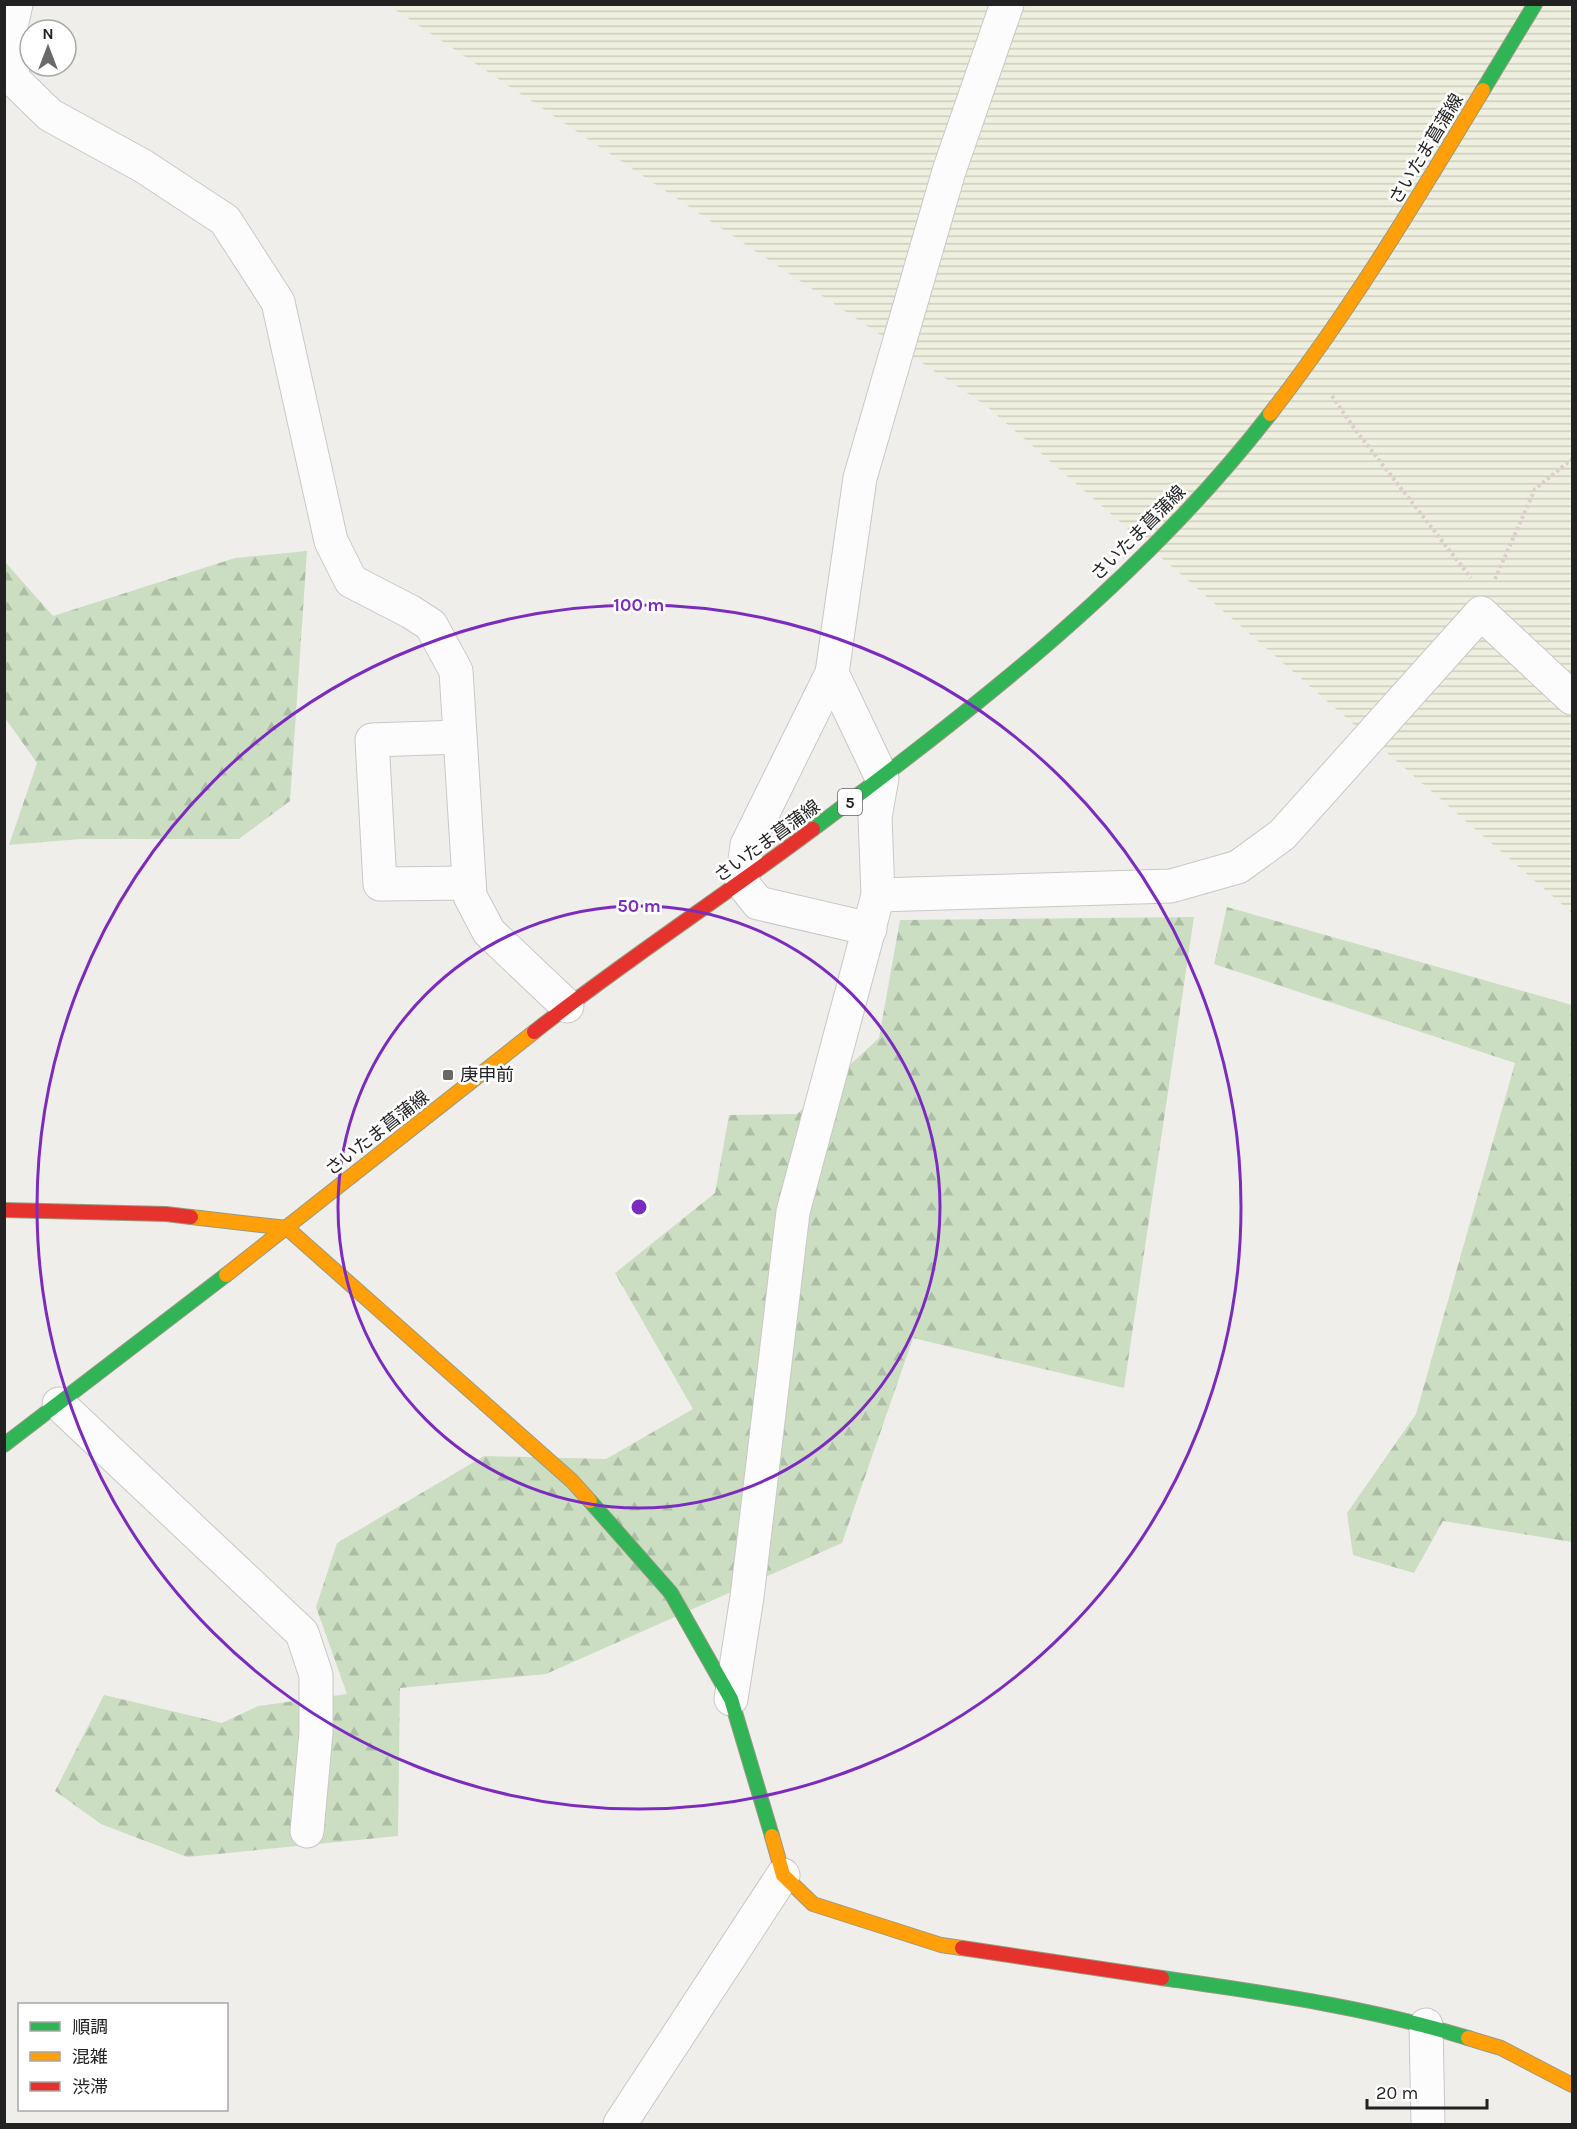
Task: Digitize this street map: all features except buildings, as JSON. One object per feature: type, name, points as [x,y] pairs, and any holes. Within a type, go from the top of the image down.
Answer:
[{"type":"main road","name":"さいたま菖蒲線","points":[[4,1445],[287,1228],[567,1006],[742,883],[882,778],[1004,680],[1098,600],[1202,494],[1246,445],[1310,362],[1392,241],[1535,4]]},
{"type":"main road","points":[[4,1210],[166,1214],[287,1228],[572,1481],[671,1593],[731,1699],[783,1875],[813,1904],[941,1945],[1298,1998],[1426,2025],[1501,2048],[1572,2085]]},
{"type":"street","points":[[16,4],[10,30],[13,79],[50,115],[143,166],[225,219],[278,302],[331,541],[351,581],[431,625],[456,671],[471,896],[489,932],[567,1006]]},
{"type":"street","points":[[870,930],[758,903],[742,883],[747,845],[832,673],[860,478],[949,171],[1007,4]]},
{"type":"street","points":[[878,895],[1171,886],[1238,867],[1281,835],[1481,613],[1572,698]]},
{"type":"street","points":[[731,1699],[747,1597],[793,1212],[878,895],[875,817],[882,778],[832,673]]},
{"type":"street","points":[[460,737],[372,741],[380,884],[469,883]]},
{"type":"street","points":[[59,1404],[302,1633],[316,1675],[316,1732],[307,1831]]},
{"type":"street","points":[[620,2124],[783,1875]]},
{"type":"street","points":[[1426,2025],[1428,2124]]},
{"type":"path","points":[[1310,362],[1354,428],[1480,588],[1481,613]]},
{"type":"path","points":[[1481,613],[1535,489],[1572,459]]},
{"type":"green space","points":[[388,5],[1572,5],[1572,913],[985,405]]},
{"type":"green space","points":[[307,551],[290,801],[239,839],[81,839],[9,845],[37,763],[5,718],[5,562],[53,616],[235,558]]},
{"type":"green space","points":[[1227,907],[1572,1005],[1572,1542],[1443,1521],[1414,1573],[1353,1555],[1347,1513],[1416,1414],[1515,1063],[1214,964]]},
{"type":"green space","points":[[1194,917],[1124,1388],[913,1338],[842,1543],[546,1674],[400,1688],[398,1836],[187,1857],[101,1824],[55,1791],[104,1695],[222,1723],[258,1706],[347,1694],[316,1607],[337,1543],[484,1456],[606,1459],[693,1409],[615,1273],[715,1193],[729,1115],[797,1114],[879,1038],[900,920]]},
{"type":"traffic: fast","points":[[1483,90],[1535,4]]},
{"type":"traffic: fast","points":[[813,829],[997,687],[1114,585],[1221,474],[1270,414]]},
{"type":"traffic: fast","points":[[4,1445],[226,1275]]},
{"type":"traffic: fast","points":[[590,1501],[671,1593],[731,1699],[772,1836]]},
{"type":"traffic: fast","points":[[1162,1978],[1354,2009],[1468,2038]]},
{"type":"traffic: slow","points":[[1270,414],[1328,336],[1355,295],[1483,90]]},
{"type":"traffic: slow","points":[[226,1275],[534,1032]]},
{"type":"traffic: slow","points":[[191,1217],[287,1228],[572,1481],[590,1501]]},
{"type":"traffic: slow","points":[[772,1836],[783,1875],[813,1904],[941,1945],[962,1948]]},
{"type":"traffic: slow","points":[[1468,2038],[1501,2048],[1572,2085]]},
{"type":"traffic: jam","points":[[534,1032],[813,829]]},
{"type":"traffic: jam","points":[[4,1210],[166,1214],[191,1217]]},
{"type":"traffic: jam","points":[[962,1948],[1162,1978]]},
{"type":"place","name":"庚申前","points":[[448,1075]]}]
